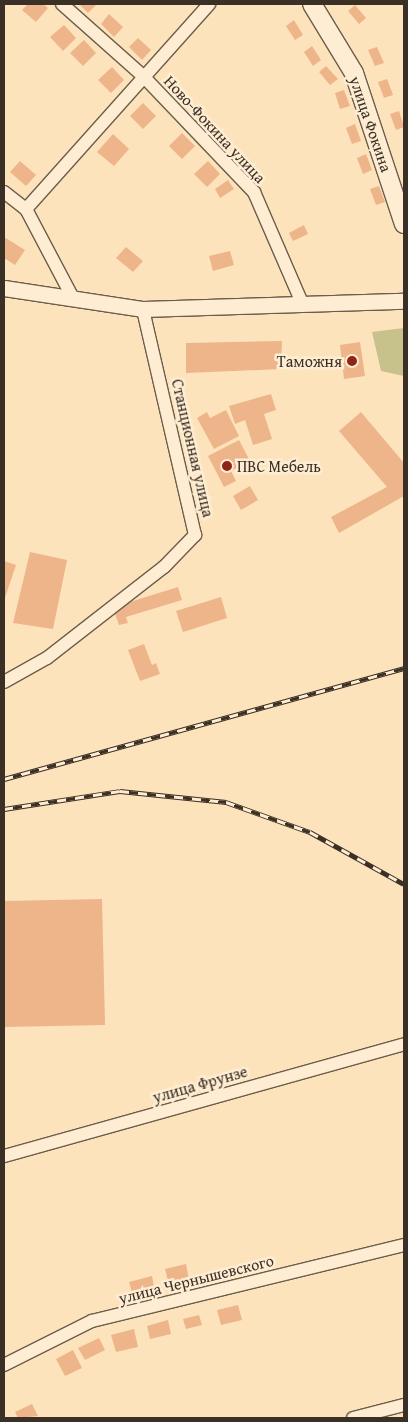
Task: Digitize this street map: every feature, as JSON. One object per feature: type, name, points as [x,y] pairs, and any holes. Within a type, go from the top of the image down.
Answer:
[{"type":"main road","name":"улица Фокина","points":[[312,4],[354,73],[404,224]]},
{"type":"street","name":"Ново-Фокина улица","points":[[62,4],[143,76],[254,192],[303,305]]},
{"type":"street","points":[[26,208],[209,4]]},
{"type":"street","points":[[4,192],[26,208],[73,298]]},
{"type":"street","points":[[4,288],[144,309],[404,301]]},
{"type":"street","name":"Станционная улица","points":[[4,682],[46,658],[164,567],[196,534],[144,309]]},
{"type":"street","name":"улица Фрунзе","points":[[4,1156],[404,1044]]},
{"type":"street","name":"улица Чернышевского","points":[[4,1364],[92,1320],[404,1246]]},
{"type":"street","points":[[353,1418],[404,1405]]},
{"type":"shaded area","points":[[404,328],[404,376],[381,371],[372,332]]},
{"type":"building","points":[[28,4],[43,4],[48,8],[36,22],[22,10]]},
{"type":"building","points":[[79,4],[97,4],[88,13]]},
{"type":"building","points":[[355,5],[366,18],[359,24],[348,11]]},
{"type":"building","points":[[109,14],[123,27],[114,37],[101,24]]},
{"type":"building","points":[[294,20],[303,35],[295,40],[286,26]]},
{"type":"building","points":[[64,25],[76,38],[63,51],[50,37]]},
{"type":"building","points":[[138,38],[151,50],[142,60],[129,47]]},
{"type":"building","points":[[84,40],[96,53],[83,66],[70,53]]},
{"type":"building","points":[[312,46],[321,60],[313,66],[304,52]]},
{"type":"building","points":[[377,47],[384,63],[375,66],[368,50]]},
{"type":"building","points":[[326,66],[338,79],[330,85],[319,72]]},
{"type":"building","points":[[112,67],[124,80],[111,93],[98,80]]},
{"type":"building","points":[[387,79],[393,95],[384,98],[378,82]]},
{"type":"building","points":[[344,90],[350,106],[340,109],[335,93]]},
{"type":"building","points":[[143,103],[156,116],[143,129],[130,116]]},
{"type":"building","points":[[399,111],[404,127],[396,130],[390,114]]},
{"type":"building","points":[[355,124],[361,141],[352,144],[346,128]]},
{"type":"building","points":[[182,133],[195,146],[182,159],[169,146]]},
{"type":"building","points":[[113,134],[129,149],[114,166],[97,152]]},
{"type":"building","points":[[366,154],[372,170],[363,174],[357,158]]},
{"type":"building","points":[[20,161],[36,175],[26,186],[10,172]]},
{"type":"building","points":[[208,161],[220,174],[207,187],[194,174]]},
{"type":"building","points":[[228,180],[234,189],[220,198],[215,189]]},
{"type":"building","points":[[379,186],[385,202],[376,205],[370,189]]},
{"type":"building","points":[[304,225],[308,234],[293,241],[289,233]]},
{"type":"building","points":[[4,237],[25,250],[15,265],[4,258]]},
{"type":"building","points":[[126,247],[143,261],[133,272],[116,258]]},
{"type":"building","points":[[230,251],[234,265],[213,271],[209,256]]},
{"type":"building","points":[[282,341],[281,369],[186,373],[186,343]]},
{"type":"building","name":"Таможня","points":[[360,342],[365,376],[344,379],[340,345]]},
{"type":"building","points":[[271,394],[276,410],[264,414],[272,439],[253,445],[245,420],[235,424],[229,406]]},
{"type":"building","points":[[226,410],[239,436],[214,449],[197,418],[207,412],[210,418]]},
{"type":"building","points":[[361,412],[404,463],[404,496],[339,533],[331,517],[387,487],[339,431]]},
{"type":"building","name":"ПВС Мебель","points":[[239,440],[250,461],[231,471],[236,481],[224,487],[208,456]]},
{"type":"building","points":[[250,486],[258,500],[241,510],[233,496]]},
{"type":"building","points":[[30,552],[67,560],[53,629],[13,623]]},
{"type":"building","points":[[4,561],[16,565],[4,601]]},
{"type":"building","points":[[178,587],[182,600],[126,617],[128,623],[119,625],[114,611],[121,609],[120,605]]},
{"type":"building","points":[[221,597],[227,618],[183,632],[176,611]]},
{"type":"building","points":[[144,644],[152,665],[156,663],[160,674],[140,681],[128,650]]},
{"type":"building","points":[[102,899],[105,1025],[4,1027],[4,901]]},
{"type":"building","points":[[186,1264],[189,1280],[169,1285],[165,1269]]},
{"type":"building","points":[[152,1276],[154,1287],[132,1292],[129,1282]]},
{"type":"building","points":[[238,1305],[242,1320],[221,1325],[217,1310]]},
{"type":"building","points":[[199,1315],[202,1325],[186,1329],[183,1319]]},
{"type":"building","points":[[168,1320],[171,1334],[150,1339],[147,1326]]},
{"type":"building","points":[[134,1329],[138,1347],[116,1352],[111,1335]]},
{"type":"building","points":[[99,1338],[105,1350],[85,1360],[78,1348]]},
{"type":"building","points":[[73,1350],[82,1368],[65,1376],[56,1359]]},
{"type":"building","points":[[32,1404],[38,1416],[18,1418],[15,1412]]},
{"type":"railway","points":[[4,779],[404,668]]},
{"type":"railway","points":[[4,809],[120,791],[226,802],[310,832],[404,884]]},
{"type":"place","name":"Таможня","points":[[352,361]]},
{"type":"place","name":"ПВС Мебель","points":[[227,466]]}]
